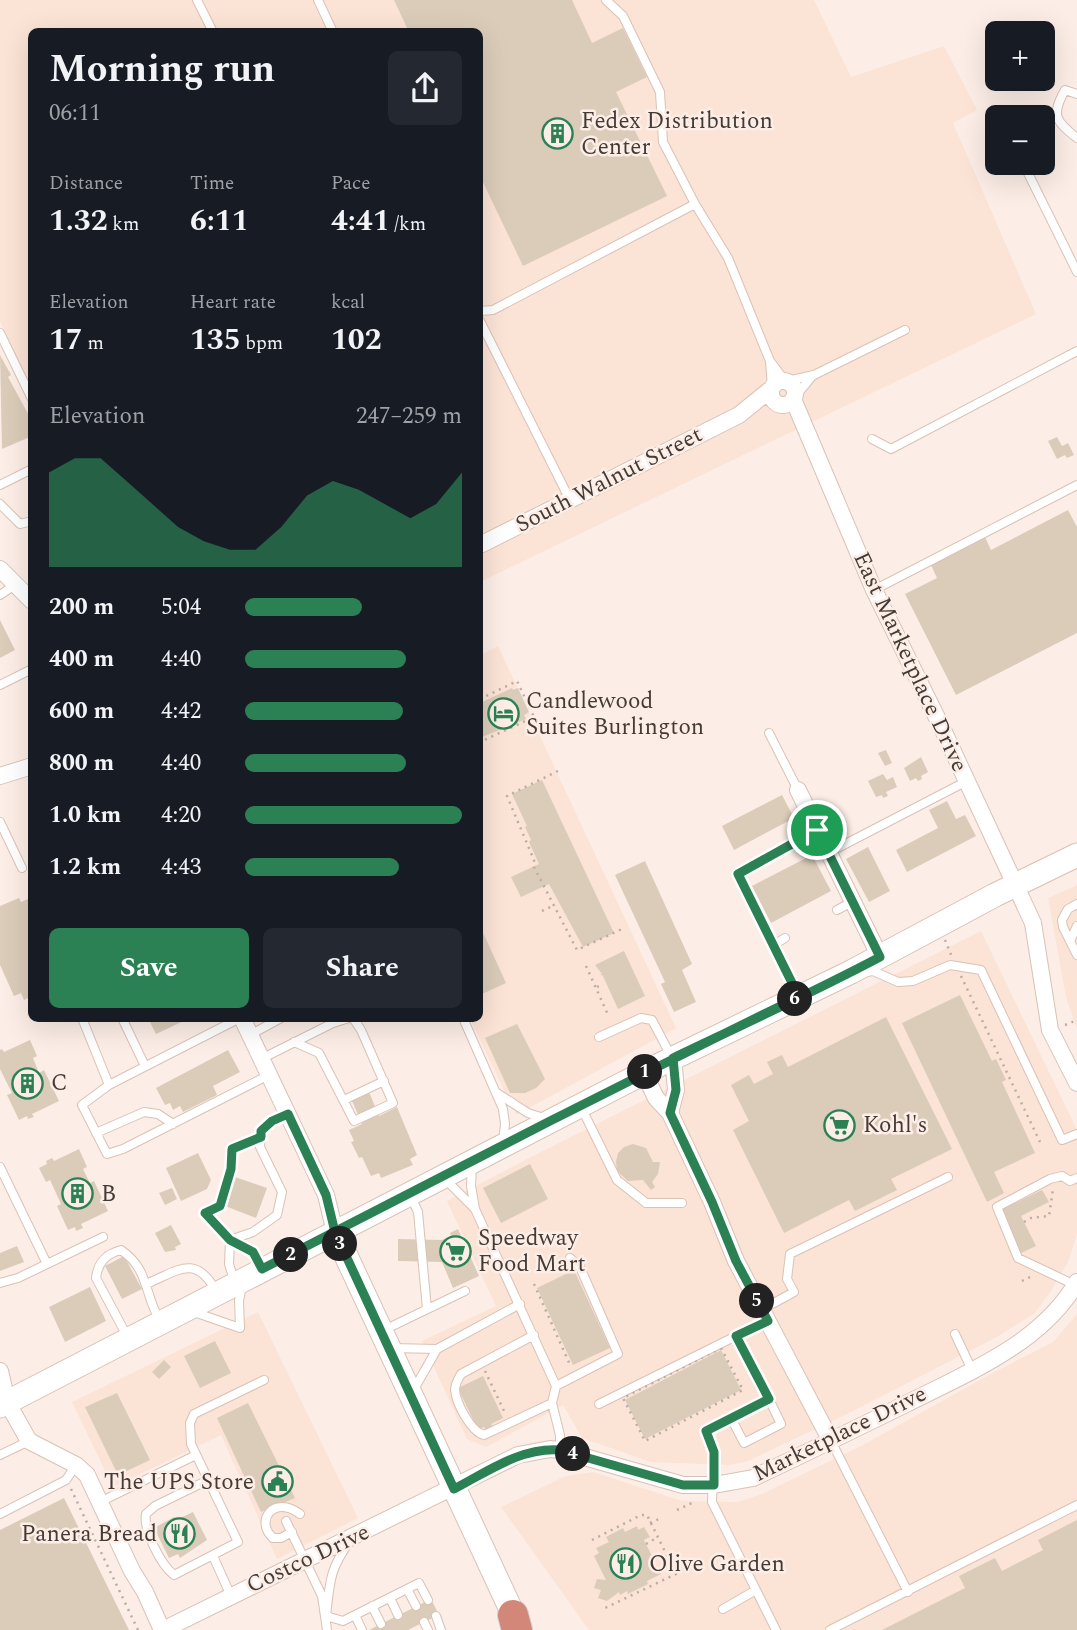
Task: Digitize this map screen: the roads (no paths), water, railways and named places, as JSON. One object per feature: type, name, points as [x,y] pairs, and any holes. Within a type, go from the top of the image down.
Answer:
[{"type":"main road","points":[[3,1404],[673,1058],[851,972],[1077,855]]},
{"type":"main road","points":[[335,1232],[517,1625]]},
{"type":"street","name":"South Walnut Street","points":[[483,543],[739,415],[778,384]]},
{"type":"street","points":[[778,384],[794,387],[787,401],[772,398],[778,384]]},
{"type":"street","name":"South Walnut Street","points":[[739,415],[766,410],[787,401]]},
{"type":"street","name":"East Marketplace Drive","points":[[787,401],[810,438],[874,590],[1033,923],[1050,1030],[1076,1078]]},
{"type":"street","points":[[0,569],[28,597]]},
{"type":"street","points":[[1,774],[28,767]]},
{"type":"street","points":[[798,790],[880,957]]},
{"type":"street","points":[[243,1022],[326,1195],[335,1232]]},
{"type":"street","points":[[670,1113],[676,1090],[673,1058]]},
{"type":"street","points":[[644,1073],[656,1098],[670,1113],[712,1202],[736,1261],[831,1441]]},
{"type":"street","name":"Marketplace Drive","points":[[454,1489],[518,1455],[550,1449],[683,1485],[714,1485],[753,1478],[972,1370],[1022,1340],[1046,1320],[1076,1285]]},
{"type":"street","points":[[0,1371],[3,1404],[29,1441]]},
{"type":"street","name":"Costco Drive","points":[[29,1441],[76,1465],[87,1475],[132,1572],[163,1630],[304,1559],[352,1539],[454,1489]]},
{"type":"lane","points":[[197,0],[211,28]]},
{"type":"lane","points":[[318,0],[331,28]]},
{"type":"lane","points":[[606,0],[623,16],[660,92],[663,142],[695,204],[728,258],[778,384]]},
{"type":"lane","points":[[1077,94],[1065,90],[1056,106],[1059,122],[1077,138]]},
{"type":"lane","points":[[1029,175],[1077,272]]},
{"type":"lane","points":[[483,311],[493,310],[695,204]]},
{"type":"lane","points":[[483,327],[569,500]]},
{"type":"lane","points":[[778,384],[814,375],[905,330]]},
{"type":"lane","points":[[0,332],[28,391]]},
{"type":"lane","points":[[872,439],[891,449],[1077,351]]},
{"type":"lane","points":[[770,361],[778,384]]},
{"type":"lane","points":[[787,401],[814,375]]},
{"type":"lane","points":[[0,485],[28,471]]},
{"type":"lane","points":[[874,590],[1077,485]]},
{"type":"lane","points":[[0,504],[20,524],[28,523]]},
{"type":"lane","points":[[0,594],[15,584]]},
{"type":"lane","points":[[0,685],[28,671]]},
{"type":"lane","points":[[769,733],[798,790]]},
{"type":"lane","points":[[828,853],[967,781]]},
{"type":"lane","points":[[0,822],[22,868]]},
{"type":"lane","points":[[799,997],[738,874],[817,830]]},
{"type":"lane","points":[[837,910],[852,902]]},
{"type":"lane","points":[[1077,904],[1068,909],[1062,920],[1077,955]]},
{"type":"lane","points":[[1070,941],[1077,926]]},
{"type":"lane","points":[[773,945],[785,938]]},
{"type":"lane","points":[[851,972],[873,971],[898,982],[913,981],[950,965],[981,970],[1062,1140],[1077,1134]]},
{"type":"lane","points":[[598,1037],[641,1018],[652,1020],[673,1058]]},
{"type":"lane","points":[[84,1022],[109,1084]]},
{"type":"lane","points":[[124,1022],[145,1066]]},
{"type":"lane","points":[[233,1022],[109,1084],[82,1105],[107,1154],[269,1075]]},
{"type":"lane","points":[[250,1035],[274,1022]]},
{"type":"lane","points":[[261,1059],[337,1022]]},
{"type":"lane","points":[[294,1042],[319,1053],[354,1121],[393,1103],[361,1030],[354,1022]]},
{"type":"lane","points":[[465,1022],[503,1109],[503,1146]]},
{"type":"lane","points":[[344,1100],[384,1081]]},
{"type":"lane","points":[[497,1093],[528,1113],[552,1120]]},
{"type":"lane","points":[[580,1106],[617,1180],[646,1203],[682,1203]]},
{"type":"lane","points":[[96,1133],[144,1112],[158,1114],[173,1124]]},
{"type":"lane","points":[[230,1240],[253,1232],[277,1215],[282,1192],[260,1147],[261,1131],[272,1121],[288,1114]]},
{"type":"lane","points":[[185,1309],[240,1328],[239,1281],[253,1252],[230,1240],[205,1213],[220,1206],[231,1169],[232,1149],[261,1137]]},
{"type":"lane","points":[[473,1161],[471,1186],[475,1209],[556,1385],[552,1404],[560,1450]]},
{"type":"lane","points":[[0,1167],[47,1264]]},
{"type":"lane","points":[[1076,1285],[1018,1258],[997,1207],[1050,1179],[1062,1175],[1070,1181],[1077,1178]]},
{"type":"lane","points":[[442,1177],[475,1209]]},
{"type":"lane","points":[[599,1404],[736,1336],[764,1316],[793,1292],[787,1279],[790,1254],[948,1177]]},
{"type":"lane","points":[[410,1194],[418,1212],[427,1309]]},
{"type":"lane","points":[[0,1283],[19,1278],[103,1237]]},
{"type":"lane","points":[[230,1240],[229,1264],[239,1281]]},
{"type":"lane","points":[[128,1339],[96,1278],[97,1268],[108,1254],[121,1250],[134,1259],[150,1293],[151,1305],[161,1322]]},
{"type":"lane","points":[[556,1385],[618,1354],[580,1267],[570,1258]]},
{"type":"lane","points":[[146,1284],[189,1267],[201,1270],[207,1276],[239,1281]]},
{"type":"lane","points":[[385,1340],[427,1309],[465,1292]]},
{"type":"lane","points":[[411,1394],[437,1349],[520,1304]]},
{"type":"lane","points":[[955,1334],[972,1370]]},
{"type":"lane","points":[[534,1335],[461,1374],[455,1392],[471,1428],[484,1435],[552,1404]]},
{"type":"lane","points":[[731,1418],[744,1443],[781,1424],[736,1336]]},
{"type":"lane","points":[[385,1340],[437,1349]]},
{"type":"lane","points":[[208,1480],[155,1506],[146,1514],[146,1526],[151,1538],[165,1567],[174,1575],[238,1542],[196,1455],[189,1434],[194,1414],[264,1380]]},
{"type":"lane","points":[[769,1399],[706,1431],[714,1452],[712,1502],[776,1630]]},
{"type":"lane","points":[[0,1455],[29,1441]]},
{"type":"lane","points":[[831,1441],[908,1592]]},
{"type":"lane","points":[[100,1502],[196,1455]]},
{"type":"lane","points":[[0,1514],[66,1480],[76,1465]]},
{"type":"lane","points":[[292,1532],[281,1538],[274,1538],[268,1533],[265,1520],[268,1514],[281,1506],[290,1506],[300,1514]]},
{"type":"lane","points":[[830,1630],[1077,1506]]},
{"type":"lane","points":[[286,1521],[322,1597],[327,1630]]},
{"type":"lane","points":[[326,1616],[330,1576],[340,1555],[352,1539]]},
{"type":"lane","points":[[213,1556],[231,1596]]},
{"type":"lane","points":[[326,1616],[345,1626],[355,1615],[419,1583],[428,1600]]},
{"type":"lane","points":[[407,1589],[416,1606]]},
{"type":"lane","points":[[723,1609],[756,1590]]},
{"type":"lane","points":[[390,1598],[398,1615]]},
{"type":"lane","points":[[372,1606],[381,1624]]},
{"type":"lane","points":[[355,1615],[362,1630]]},
{"type":"lane","points":[[436,1616],[442,1630]]},
{"type":"place","name":"Fedex Distribution Center","points":[[558,134]]},
{"type":"place","name":"Candlewood Suites Burlington","points":[[503,714]]},
{"type":"place","name":"C","points":[[28,1083]]},
{"type":"place","name":"Kohl's","points":[[840,1125]]},
{"type":"place","name":"B","points":[[78,1194]]},
{"type":"place","name":"Speedway Food Mart","points":[[455,1251]]},
{"type":"place","name":"The UPS Store","points":[[277,1482]]},
{"type":"place","name":"Panera Bread","points":[[180,1534]]},
{"type":"place","name":"Olive Garden","points":[[626,1564]]}]
